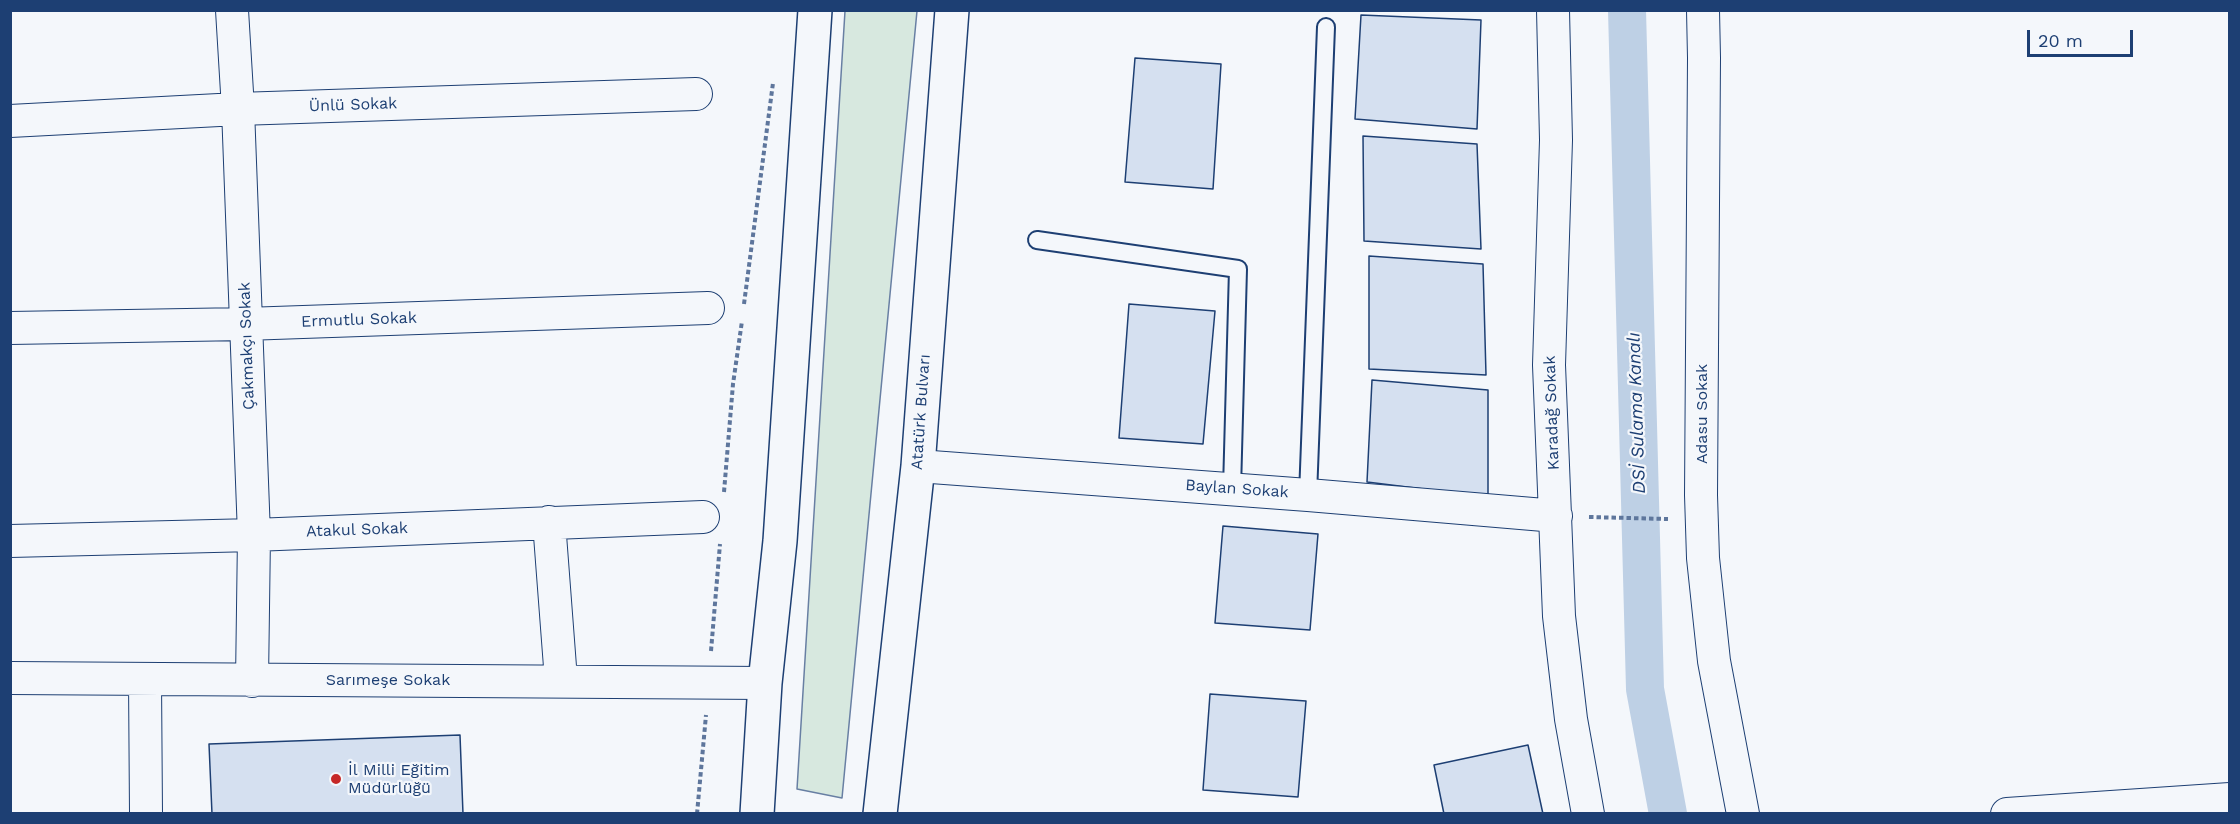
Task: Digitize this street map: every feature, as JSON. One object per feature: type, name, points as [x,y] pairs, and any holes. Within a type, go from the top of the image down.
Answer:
[{"type":"main road","points":[[757,813],[765,683],[780,541],[815,10]]},
{"type":"main road","name":"Atatürk Bulvarı","points":[[880,813],[918,466],[952,10]]},
{"type":"street","name":"Çakmakçı Sokak","points":[[232,10],[238,109],[254,535],[252,681]]},
{"type":"street","name":"Karadağ Sokak","points":[[1553,10],[1556,140],[1549,364],[1559,615],[1571,719],[1588,813]]},
{"type":"street","name":"Adasu Sokak","points":[[1703,10],[1701,495],[1703,558],[1714,661],[1743,813]]},
{"type":"street","name":"Ünlü Sokak","points":[[10,121],[238,109],[696,94]]},
{"type":"street","name":"Ermutlu Sokak","points":[[10,328],[245,324],[708,308]]},
{"type":"street","name":"Baylan Sokak","points":[[918,466],[1556,516]]},
{"type":"street","name":"Atakul Sokak","points":[[10,541],[254,535],[549,522],[715,520]]},
{"type":"street","points":[[549,522],[561,680]]},
{"type":"street","name":"Sarımeşe Sokak","points":[[10,678],[765,683]]},
{"type":"street","points":[[146,680],[146,813]]},
{"type":"street","points":[[2007,813],[2229,799]]},
{"type":"lane","points":[[1308,495],[1326,27]]},
{"type":"lane","points":[[1037,240],[1238,269],[1232,489]]},
{"type":"path","points":[[697,813],[708,682],[715,520],[773,78]]},
{"type":"path","points":[[1610,518],[1664,519]]},
{"type":"shaded area","points":[[845,11],[917,11],[842,798],[797,789]]},
{"type":"building","points":[[1361,15],[1481,20],[1477,129],[1355,119]]},
{"type":"building","points":[[1135,58],[1221,64],[1213,189],[1125,182]]},
{"type":"building","points":[[1363,136],[1477,144],[1481,249],[1364,241]]},
{"type":"building","points":[[1369,256],[1483,264],[1486,375],[1369,369]]},
{"type":"building","points":[[1129,304],[1215,311],[1203,444],[1119,438]]},
{"type":"building","points":[[1372,380],[1488,390],[1488,497],[1367,482]]},
{"type":"building","points":[[1223,526],[1318,534],[1310,630],[1215,623]]},
{"type":"building","points":[[1210,694],[1306,701],[1298,797],[1203,790]]},
{"type":"building","name":"İl Milli Eğitim Müdürlüğü","points":[[460,735],[463,814],[212,814],[209,744]]},
{"type":"building","points":[[1528,745],[1543,814],[1444,814],[1434,765]]},
{"type":"waterway","name":"DSİ Sulama Kanalı","points":[[1627,10],[1645,689],[1668,814]]},
{"type":"place","name":"İl Milli Eğitim Müdürlüğü","points":[[336,779]]}]
